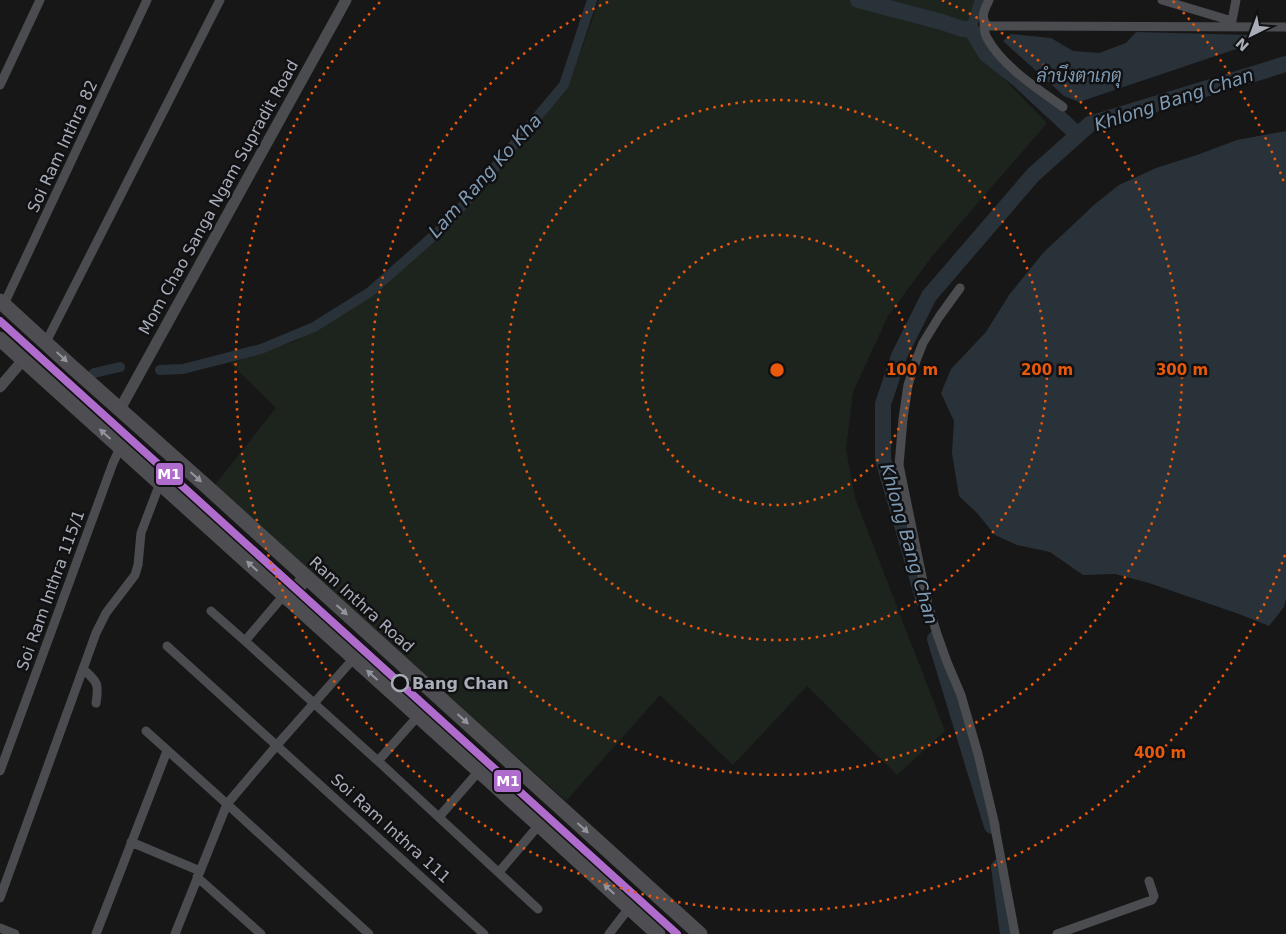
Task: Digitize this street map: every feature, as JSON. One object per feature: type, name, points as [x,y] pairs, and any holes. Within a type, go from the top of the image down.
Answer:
[{"type":"highway","name":"Ram Inthra Road","points":[[2,303],[700,934]]},
{"type":"highway","points":[[0,339],[658,934]]},
{"type":"highway","points":[[283,594],[301,572]]},
{"type":"street","points":[[0,86],[40,0]]},
{"type":"street","name":"Soi Ram Inthra 82","points":[[2,303],[147,0]]},
{"type":"street","points":[[46,342],[220,0]]},
{"type":"street","name":"Mom Chao Sanga Ngam Supradit Road","points":[[120,409],[346,0]]},
{"type":"street","points":[[988,0],[982,17],[984,31],[997,53],[1011,67],[1063,108]]},
{"type":"street","points":[[1162,0],[1232,24]]},
{"type":"street","points":[[1232,24],[1236,0]]},
{"type":"street","points":[[984,22],[988,26],[1232,24],[1286,27]]},
{"type":"street","points":[[960,288],[928,334],[917,358],[908,385],[899,464],[927,601],[947,662],[961,695],[978,754],[993,816],[1015,934]]},
{"type":"street","points":[[0,387],[23,360]]},
{"type":"street","name":"Soi Ram Inthra 115/1","points":[[0,771],[120,448]]},
{"type":"street","points":[[0,898],[96,633],[106,613],[135,575],[138,565],[141,533],[160,483]]},
{"type":"street","points":[[246,641],[283,594]]},
{"type":"street","points":[[211,611],[378,761],[538,909]]},
{"type":"street","name":"Soi Ram Inthra 111","points":[[167,646],[484,934]]},
{"type":"street","points":[[175,934],[228,804],[354,658]]},
{"type":"street","points":[[83,669],[96,682],[98,690],[96,703]]},
{"type":"street","points":[[378,761],[418,716]]},
{"type":"street","points":[[146,731],[369,934]]},
{"type":"street","points":[[96,934],[166,751]]},
{"type":"street","points":[[439,817],[479,771]]},
{"type":"street","points":[[499,872],[539,825]]},
{"type":"street","points":[[131,842],[199,874],[261,934]]},
{"type":"street","points":[[1057,934],[1152,900],[1154,896],[1149,882]]},
{"type":"street","points":[[609,934],[629,908]]},
{"type":"street","points":[[0,928],[16,934]]},
{"type":"shaded area","points":[[599,0],[982,0],[973,25],[980,54],[1047,123],[933,255],[888,316],[853,392],[846,449],[855,498],[945,731],[897,775],[807,686],[733,765],[660,695],[566,801],[214,486],[276,408],[230,363],[296,341],[376,292],[452,225],[568,88]]},
{"type":"water","name":"ลำบึงตาเกตุ","points":[[1136,32],[1250,35],[1248,45],[1079,102],[1064,96],[1003,41],[1011,34],[1051,38],[1073,51],[1099,53],[1126,43]]},
{"type":"water","points":[[1286,131],[1286,599],[1284,607],[1269,626],[1149,583],[1115,574],[1083,575],[1050,552],[1017,545],[995,535],[977,513],[959,496],[952,453],[954,421],[941,393],[951,369],[986,332],[1009,295],[1043,253],[1095,204],[1119,185],[1156,168],[1237,140]]},
{"type":"waterway","name":"Lam Rang Ko Kha","points":[[160,370],[183,369],[261,349],[314,327],[370,292],[448,223],[564,85],[592,0]]},
{"type":"waterway","points":[[858,0],[962,29],[971,29],[986,54],[1019,80],[1078,135]]},
{"type":"waterway","points":[[971,29],[980,0]]},
{"type":"waterway","name":"Khlong Bang Chan","points":[[924,601],[883,459],[883,404],[899,356],[929,296],[1033,175],[1090,124],[1286,64]]},
{"type":"waterway","name":"Lam Rang Ko Kha","points":[[94,373],[120,367]]},
{"type":"waterway","name":"Khlong Bang Chan","points":[[935,639],[992,826]]},
{"type":"waterway","name":"Khlong Bang Chan","points":[[999,867],[1008,934]]},
{"type":"transit line","name":"M1","points":[[0,321],[677,934]]},
{"type":"place","name":"Bang Chan","points":[[400,683]]}]
